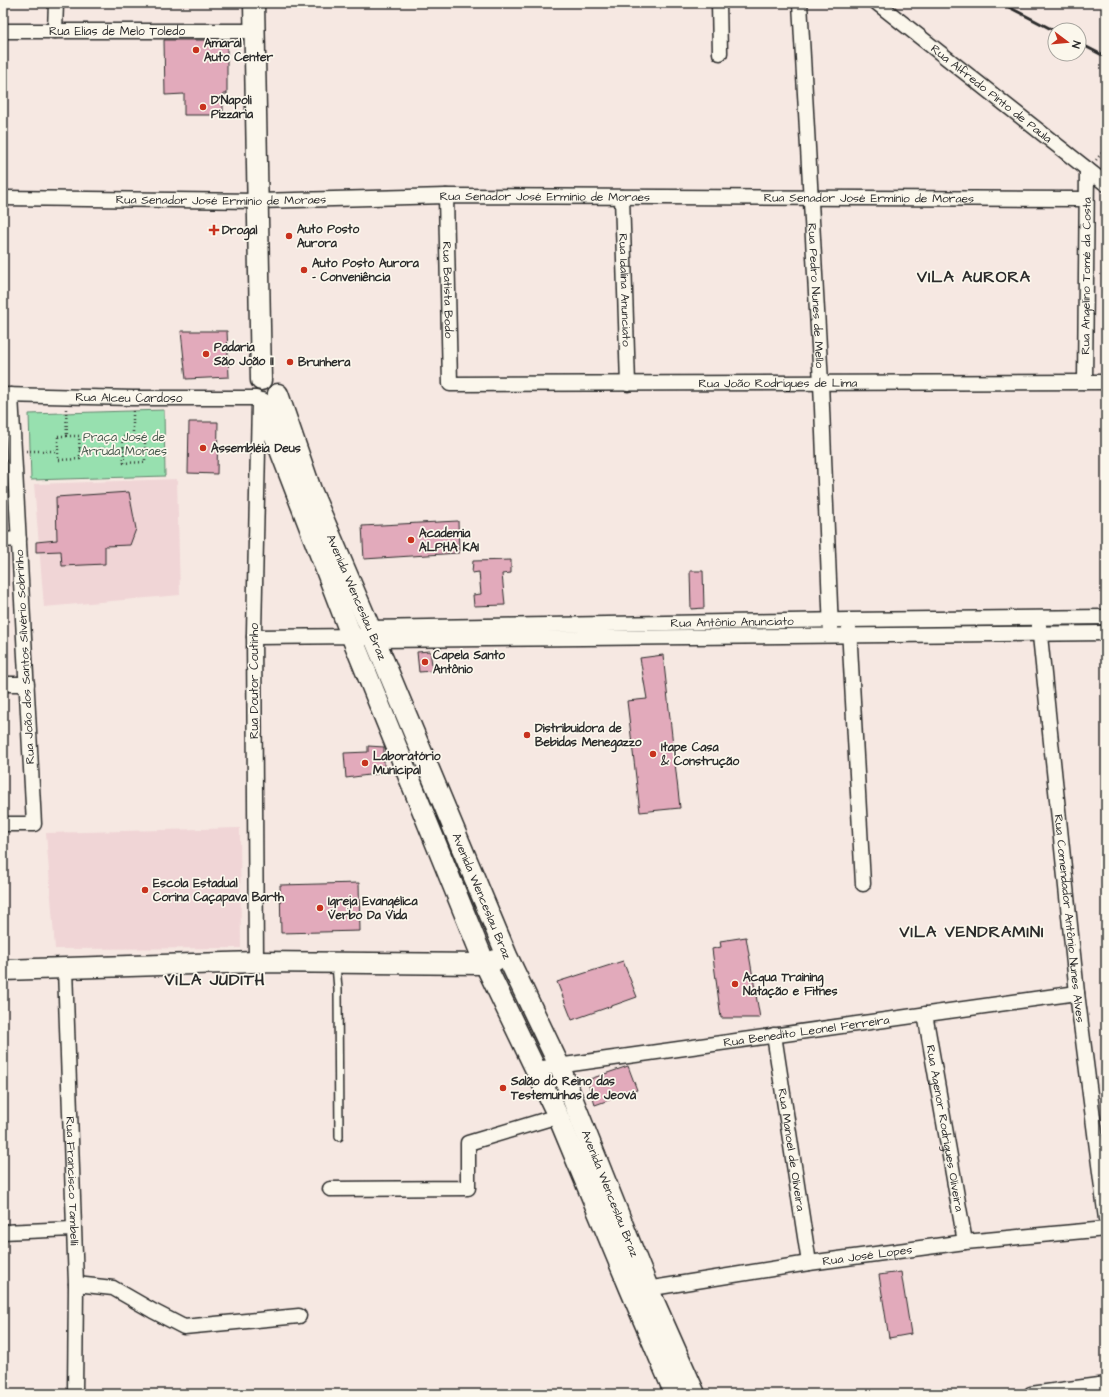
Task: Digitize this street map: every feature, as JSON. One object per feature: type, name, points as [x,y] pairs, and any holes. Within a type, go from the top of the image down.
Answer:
[{"type":"main road","name":"Rua Doutor Coutinho","points":[[254,3],[263,395]]},
{"type":"main road","name":"Avenida Wenceslau Braz","points":[[263,395],[311,490],[365,635],[421,807],[485,964],[640,1290],[694,1394]]},
{"type":"main road","name":"Avenida Wenceslau Braz","points":[[365,635],[441,798],[507,956],[559,1065],[640,1290],[675,1394]]},
{"type":"main road","points":[[421,807],[441,798]]},
{"type":"main road","points":[[3,970],[256,962],[485,964],[507,956]]},
{"type":"street","points":[[55,31],[56,3]]},
{"type":"street","points":[[719,3],[720,53]]},
{"type":"street","name":"Rua Pedro Nunes de Mello","points":[[800,3],[812,198],[831,636]]},
{"type":"street","name":"Rua Alfredo Pinto de Paula","points":[[878,3],[1106,184]]},
{"type":"street","name":"Rua Elias de Melo Toledo","points":[[3,31],[254,31]]},
{"type":"street","name":"Rua Angelino Tomé da Costa","points":[[1085,382],[1086,199],[1088,169]]},
{"type":"street","name":"Rua Senador José Ermínio de Moraes","points":[[3,198],[258,201],[446,196],[1086,199]]},
{"type":"street","name":"Rua Batista Bodo","points":[[446,196],[450,384]]},
{"type":"street","name":"Rua Idalina Anunciato","points":[[622,197],[628,384]]},
{"type":"street","name":"Rua João Rodrigues de Lima","points":[[450,384],[1106,382]]},
{"type":"street","name":"Rua Alceu Cardoso","points":[[7,395],[132,398],[263,395]]},
{"type":"street","name":"Rua João dos Santos Silvério Sobrinho","points":[[3,824],[34,824],[14,451],[7,395]]},
{"type":"street","name":"Rua Doutor Coutinho","points":[[256,962],[254,637],[263,395]]},
{"type":"street","points":[[3,540],[18,540]]},
{"type":"street","name":"Rua Comendador Antônio Nunes Alves","points":[[1038,617],[1077,993],[1106,1219]]},
{"type":"street","points":[[1085,617],[1086,634]]},
{"type":"street","name":"Rua Antônio Anunciato","points":[[254,637],[515,632],[646,623],[1106,617]]},
{"type":"street","points":[[848,620],[863,884]]},
{"type":"street","points":[[646,623],[647,638]]},
{"type":"street","name":"Rua Antônio Anunciato","points":[[515,632],[647,638],[1106,633]]},
{"type":"street","points":[[3,684],[27,684]]},
{"type":"street","name":"Rua Francisco Tambelli","points":[[65,969],[76,1284],[75,1394]]},
{"type":"street","name":"Rua Benedito Leonel Ferreira","points":[[536,1069],[1077,993]]},
{"type":"street","name":"Rua Agenor Rodrigues Oliveira","points":[[925,1014],[965,1242]]},
{"type":"street","name":"Rua Manoel de Oliveira","points":[[774,1035],[809,1264]]},
{"type":"street","points":[[330,1189],[468,1188],[468,1142],[558,1116]]},
{"type":"street","points":[[3,1232],[73,1229]]},
{"type":"street","name":"Rua José Lopes","points":[[640,1290],[965,1242],[1106,1229]]},
{"type":"street","points":[[76,1284],[114,1288],[184,1327],[299,1316]]},
{"type":"street","points":[[1031,1394],[1106,1384]]},
{"type":"lane","points":[[336,963],[338,989],[340,1137]]},
{"type":"path","points":[[66,396],[67,436]]},
{"type":"path","points":[[132,398],[133,437]]},
{"type":"path","points":[[58,436],[67,436],[79,436],[80,460],[58,460],[58,436]]},
{"type":"path","points":[[123,437],[133,437],[145,437],[145,462],[124,463],[123,437]]},
{"type":"path","points":[[79,449],[124,448]]},
{"type":"path","points":[[14,451],[58,451]]},
{"type":"shaded area","points":[[177,479],[180,595],[44,607],[34,484]]},
{"type":"shaded area","name":"Escola Estadual Corina Caçapava Barth","points":[[240,828],[241,948],[55,949],[46,833]]},
{"type":"green space","name":"Praça José de Arruda Moraes","points":[[164,410],[165,476],[31,480],[29,414]]},
{"type":"building","points":[[164,40],[227,40],[227,94],[223,94],[223,115],[184,115],[184,94],[165,95]]},
{"type":"building","name":"Padaria São João II","points":[[181,331],[227,331],[229,377],[186,379]]},
{"type":"building","name":"Assembléia Deus","points":[[189,422],[218,422],[217,474],[188,473]]},
{"type":"building","points":[[129,492],[136,529],[130,545],[105,546],[105,564],[62,566],[61,551],[36,552],[36,542],[57,540],[56,497]]},
{"type":"building","name":"Academia ALPHA KAI","points":[[458,521],[459,553],[364,559],[362,526]]},
{"type":"building","points":[[511,560],[511,573],[502,574],[505,605],[474,606],[473,595],[481,594],[479,572],[472,573],[473,561]]},
{"type":"building","points":[[690,571],[703,571],[704,608],[691,609]]},
{"type":"building","name":"Capela Santo Antônio","points":[[430,651],[433,671],[419,672],[417,652]]},
{"type":"building","name":"Itape Casa & Construção","points":[[663,655],[680,808],[640,812],[627,701],[647,699],[640,658]]},
{"type":"building","name":"Laboratório Municipal","points":[[368,746],[384,747],[384,773],[346,778],[344,753],[368,752]]},
{"type":"building","name":"Igreja Evangélica Verbo Da Vida","points":[[359,883],[360,931],[281,933],[280,885]]},
{"type":"building","name":"Acqua Training Natação e Fitnes","points":[[746,937],[760,1018],[721,1018],[712,949],[721,947],[720,941]]},
{"type":"building","points":[[623,961],[637,997],[572,1020],[557,982]]},
{"type":"building","points":[[628,1066],[637,1090],[595,1105],[587,1080]]},
{"type":"building","points":[[901,1272],[911,1334],[889,1338],[879,1275]]},
{"type":"railway","points":[[1001,3],[1047,27]]},
{"type":"railway","points":[[1087,47],[1106,57]]},
{"type":"place","name":"Amaral Auto Center","points":[[196,50]]},
{"type":"place","name":"D'Napoli Pizzaria","points":[[203,107]]},
{"type":"place","name":"Drogal","points":[[214,230]]},
{"type":"place","name":"Auto Posto Aurora","points":[[289,236]]},
{"type":"place","name":"Auto Posto Aurora - Conveniência","points":[[304,270]]},
{"type":"place","name":"Padaria São João II","points":[[206,354]]},
{"type":"place","name":"Brunhera","points":[[290,362]]},
{"type":"place","name":"Assembléia Deus","points":[[203,448]]},
{"type":"place","name":"Academia ALPHA KAI","points":[[411,540]]},
{"type":"place","name":"Capela Santo Antônio","points":[[425,662]]},
{"type":"place","name":"Distribuidora de Bebidas Menegazzo","points":[[527,735]]},
{"type":"place","name":"Itape Casa & Construção","points":[[653,754]]},
{"type":"place","name":"Laboratório Municipal","points":[[365,763]]},
{"type":"place","name":"Escola Estadual Corina Caçapava Barth","points":[[145,890]]},
{"type":"place","name":"Igreja Evangélica Verbo Da Vida","points":[[320,908]]},
{"type":"place","name":"Acqua Training Natação e Fitnes","points":[[735,984]]},
{"type":"place","name":"Salão do Reino das Testemunhas de Jeová","points":[[503,1088]]},
{"type":"district","name":"VILA AURORA","points":[[974,277]]},
{"type":"district","name":"VILA VENDRAMINI","points":[[972,932]]},
{"type":"district","name":"VILA JUDITH","points":[[215,980]]}]
